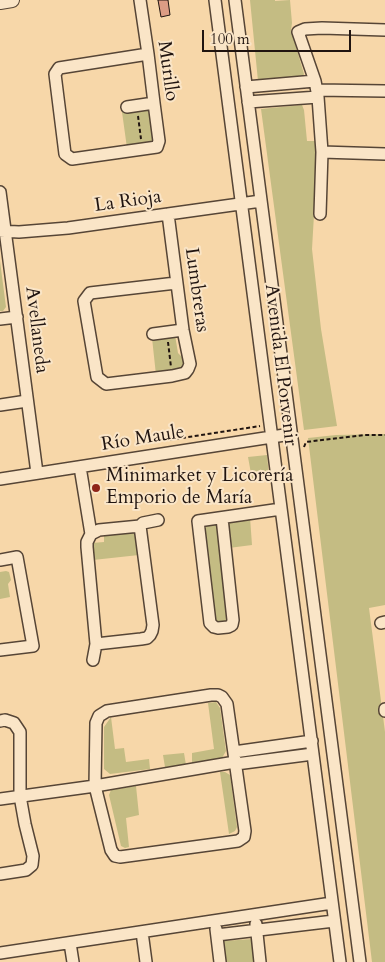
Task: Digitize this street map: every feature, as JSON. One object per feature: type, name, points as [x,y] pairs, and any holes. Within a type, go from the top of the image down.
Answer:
[{"type":"street","points":[[0,2],[12,0]]},
{"type":"street","name":"Murillo","points":[[140,0],[159,141],[157,147],[143,149]]},
{"type":"street","name":"Avenida El Porvenir","points":[[215,0],[340,962]]},
{"type":"street","name":"Avenida El Porvenir","points":[[235,0],[360,962]]},
{"type":"street","points":[[320,214],[322,152],[317,89],[298,32],[300,30],[322,28],[385,30]]},
{"type":"street","points":[[143,149],[72,159],[65,154],[55,74],[59,68],[148,54]]},
{"type":"street","points":[[285,84],[287,99]]},
{"type":"street","points":[[246,87],[285,84],[317,89],[385,91]]},
{"type":"street","points":[[248,102],[287,99],[317,89]]},
{"type":"street","points":[[132,106],[154,103]]},
{"type":"street","points":[[322,152],[385,154]]},
{"type":"street","name":"Avellaneda","points":[[0,192],[3,231],[37,473]]},
{"type":"street","name":"La Rioja","points":[[3,231],[19,232],[68,228],[261,201]]},
{"type":"street","name":"Lumbreras","points":[[168,214],[176,283],[190,364],[185,373],[172,376]]},
{"type":"street","points":[[172,376],[106,384],[98,377],[84,301],[90,293],[176,283]]},
{"type":"street","points":[[0,319],[16,317]]},
{"type":"street","points":[[153,334],[183,330]]},
{"type":"street","points":[[0,405],[27,401]]},
{"type":"street","name":"Río Maule","points":[[0,479],[292,434]]},
{"type":"street","points":[[80,467],[91,534],[87,547],[96,644],[93,660]]},
{"type":"street","points":[[222,518],[233,620],[232,625],[218,628],[210,623],[198,521],[281,509]]},
{"type":"street","points":[[91,534],[99,530],[140,526],[143,523],[158,520]]},
{"type":"street","points":[[96,644],[141,639],[150,635],[152,631],[153,625],[140,526]]},
{"type":"street","points":[[0,560],[17,557],[33,646],[0,650]]},
{"type":"street","points":[[218,695],[227,704],[245,831],[244,836],[238,841],[120,857],[115,856],[95,786],[96,723],[99,716],[107,711],[218,695]]},
{"type":"street","points":[[0,721],[5,720],[14,723],[20,732],[20,796],[33,856],[32,865],[26,870],[0,874]]},
{"type":"street","points":[[0,799],[95,786],[235,759],[312,741]]},
{"type":"street","points":[[235,759],[313,754]]},
{"type":"street","points":[[326,853],[345,850]]},
{"type":"street","points":[[0,953],[332,903]]},
{"type":"street","points":[[255,914],[260,962]]},
{"type":"street","points":[[215,921],[220,962]]},
{"type":"street","points":[[217,935],[334,921]]},
{"type":"street","points":[[142,932],[146,962]]},
{"type":"street","points":[[70,943],[73,962]]},
{"type":"path","points":[[132,106],[143,149]]},
{"type":"path","points":[[166,333],[172,376]]},
{"type":"path","points":[[169,440],[261,426]]},
{"type":"path","points":[[304,447],[306,442],[385,434]]},
{"type":"shaded area","points":[[250,0],[290,0],[291,30],[304,74],[303,77],[258,81]]},
{"type":"shaded area","points":[[302,105],[307,141],[316,141],[317,163],[312,249],[321,329],[337,426],[304,430],[261,109]]},
{"type":"shaded area","points":[[150,109],[151,127],[155,131],[155,139],[150,145],[127,148],[122,112]]},
{"type":"shaded area","points":[[0,261],[6,307],[3,311],[0,311]]},
{"type":"shaded area","points":[[175,335],[178,353],[184,359],[185,365],[180,372],[156,375],[152,338]]},
{"type":"shaded area","points":[[385,434],[385,605],[369,608],[385,732],[385,962],[372,962],[308,438],[336,435]]},
{"type":"shaded area","points":[[267,455],[269,476],[252,479],[248,457]]},
{"type":"shaded area","points":[[250,517],[252,545],[221,549],[229,616],[225,623],[216,623],[201,532],[207,522]]},
{"type":"shaded area","points":[[132,532],[138,536],[139,555],[93,560],[92,543],[104,542],[104,535]]},
{"type":"shaded area","points":[[0,572],[9,572],[11,580],[8,584],[10,597],[0,599]]},
{"type":"shaded area","points":[[216,702],[220,708],[226,751],[222,758],[192,763],[192,753],[214,749],[208,703]]},
{"type":"shaded area","points":[[111,717],[115,749],[124,748],[126,762],[149,759],[150,769],[110,774],[104,769],[104,727]]},
{"type":"shaded area","points":[[184,753],[186,765],[165,767],[163,755]]},
{"type":"shaded area","points":[[220,772],[230,775],[237,827],[235,831],[229,834]]},
{"type":"shaded area","points":[[136,786],[139,815],[126,818],[129,847],[125,848],[121,846],[109,795],[111,790]]},
{"type":"shaded area","points":[[252,939],[254,962],[226,962],[224,941]]},
{"type":"building","points":[[158,0],[168,0],[170,15],[161,17]]},
{"type":"place","name":"Minimarket y Licorería Emporio de María","points":[[96,488]]}]
